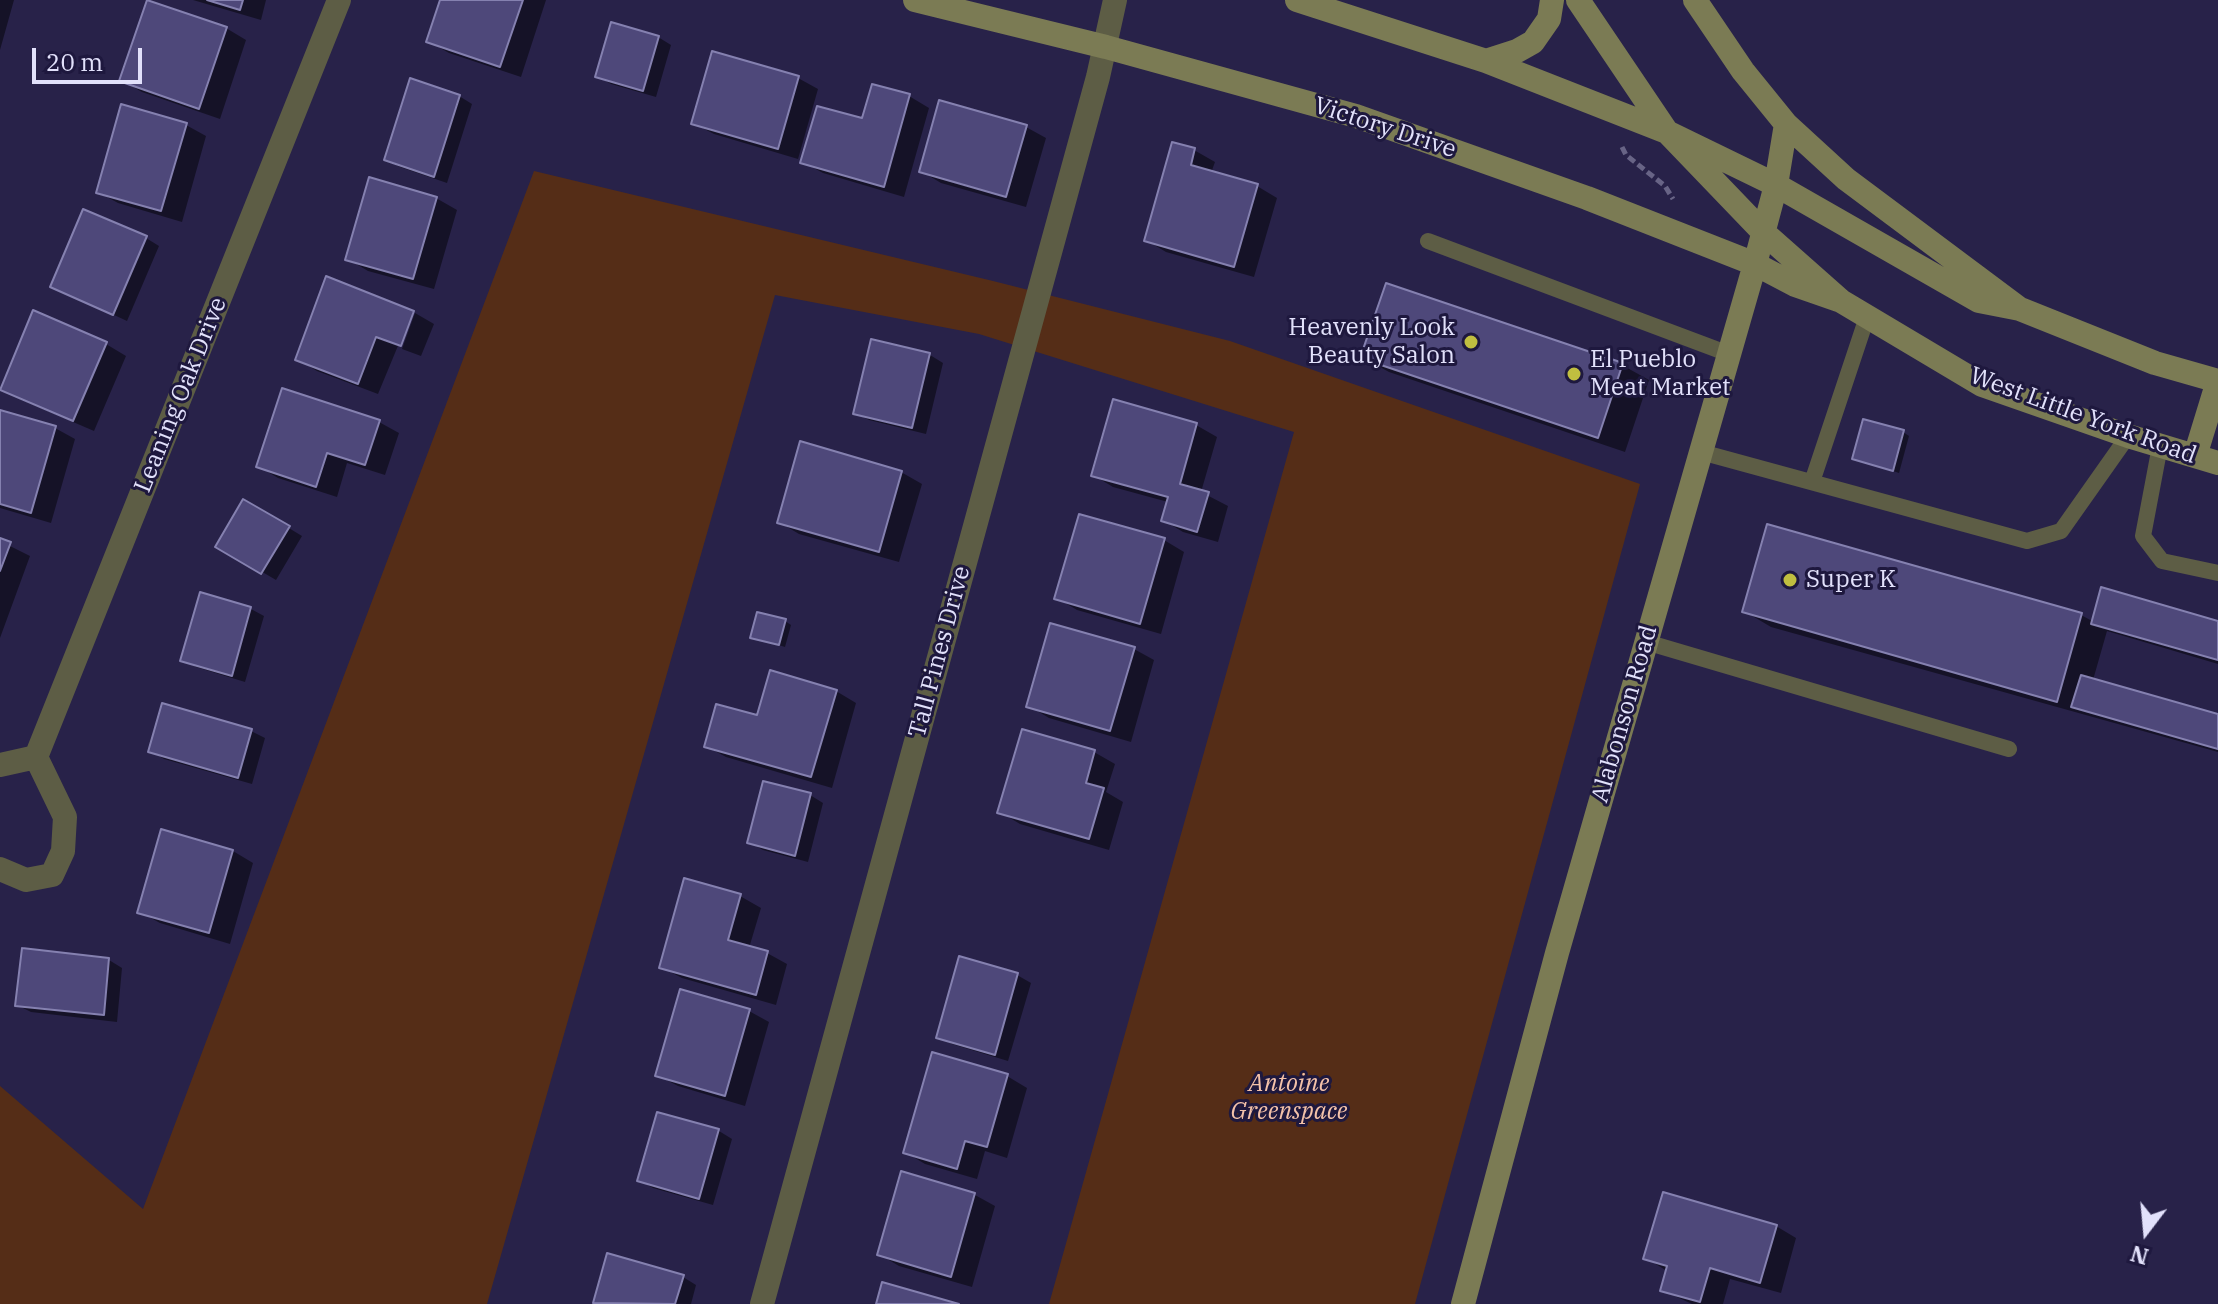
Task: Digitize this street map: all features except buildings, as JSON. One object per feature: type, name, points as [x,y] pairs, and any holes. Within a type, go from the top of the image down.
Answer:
[{"type":"main road","name":"Victory Drive","points":[[915,0],[1106,47],[1356,116],[1587,198],[1755,264],[1795,285],[1841,301]]},
{"type":"main road","points":[[1297,0],[1486,61],[1667,132],[1776,185],[1979,301],[2020,309],[2155,363],[2218,381],[2206,459]]},
{"type":"main road","points":[[1486,61],[1533,42],[1549,19],[1552,0]]},
{"type":"main road","name":"West Little York Road","points":[[1578,0],[1667,132],[1763,232],[1841,301],[1982,385],[2128,436],[2206,459]]},
{"type":"main road","points":[[1695,0],[1743,71],[1786,124],[1846,179],[2020,309]]},
{"type":"main road","name":"Alabonson Road","points":[[1463,1304],[1557,953],[1755,264],[1776,185],[1786,124]]},
{"type":"street","name":"Leaning Oak Drive","points":[[36,757],[339,0]]},
{"type":"street","name":"Tall Pines Drive","points":[[762,1304],[1106,47],[1115,0]]},
{"type":"street","points":[[0,765],[36,757],[65,817],[63,851],[52,875],[26,880],[0,869]]},
{"type":"lane","points":[[1428,241],[1729,354]]},
{"type":"lane","points":[[1812,482],[1867,317]]},
{"type":"lane","points":[[1701,452],[2027,541],[2061,531],[2128,436]]},
{"type":"lane","points":[[2160,446],[2143,536],[2162,561],[2218,573]]},
{"type":"lane","points":[[1646,642],[2009,749]]},
{"type":"path","points":[[1619,141],[1626,155],[1665,186],[1677,205]]},
{"type":"green space","name":"Antoine Greenspace","points":[[534,171],[1230,341],[1640,484],[1415,1304],[1049,1304],[1294,432],[979,334],[775,295],[487,1304],[0,1304],[0,1086],[143,1209]]},
{"type":"place","name":"Heavenly Look Beauty Salon","points":[[1471,342]]},
{"type":"place","name":"El Pueblo Meat Market","points":[[1574,374]]},
{"type":"place","name":"Super K","points":[[1790,580]]}]
